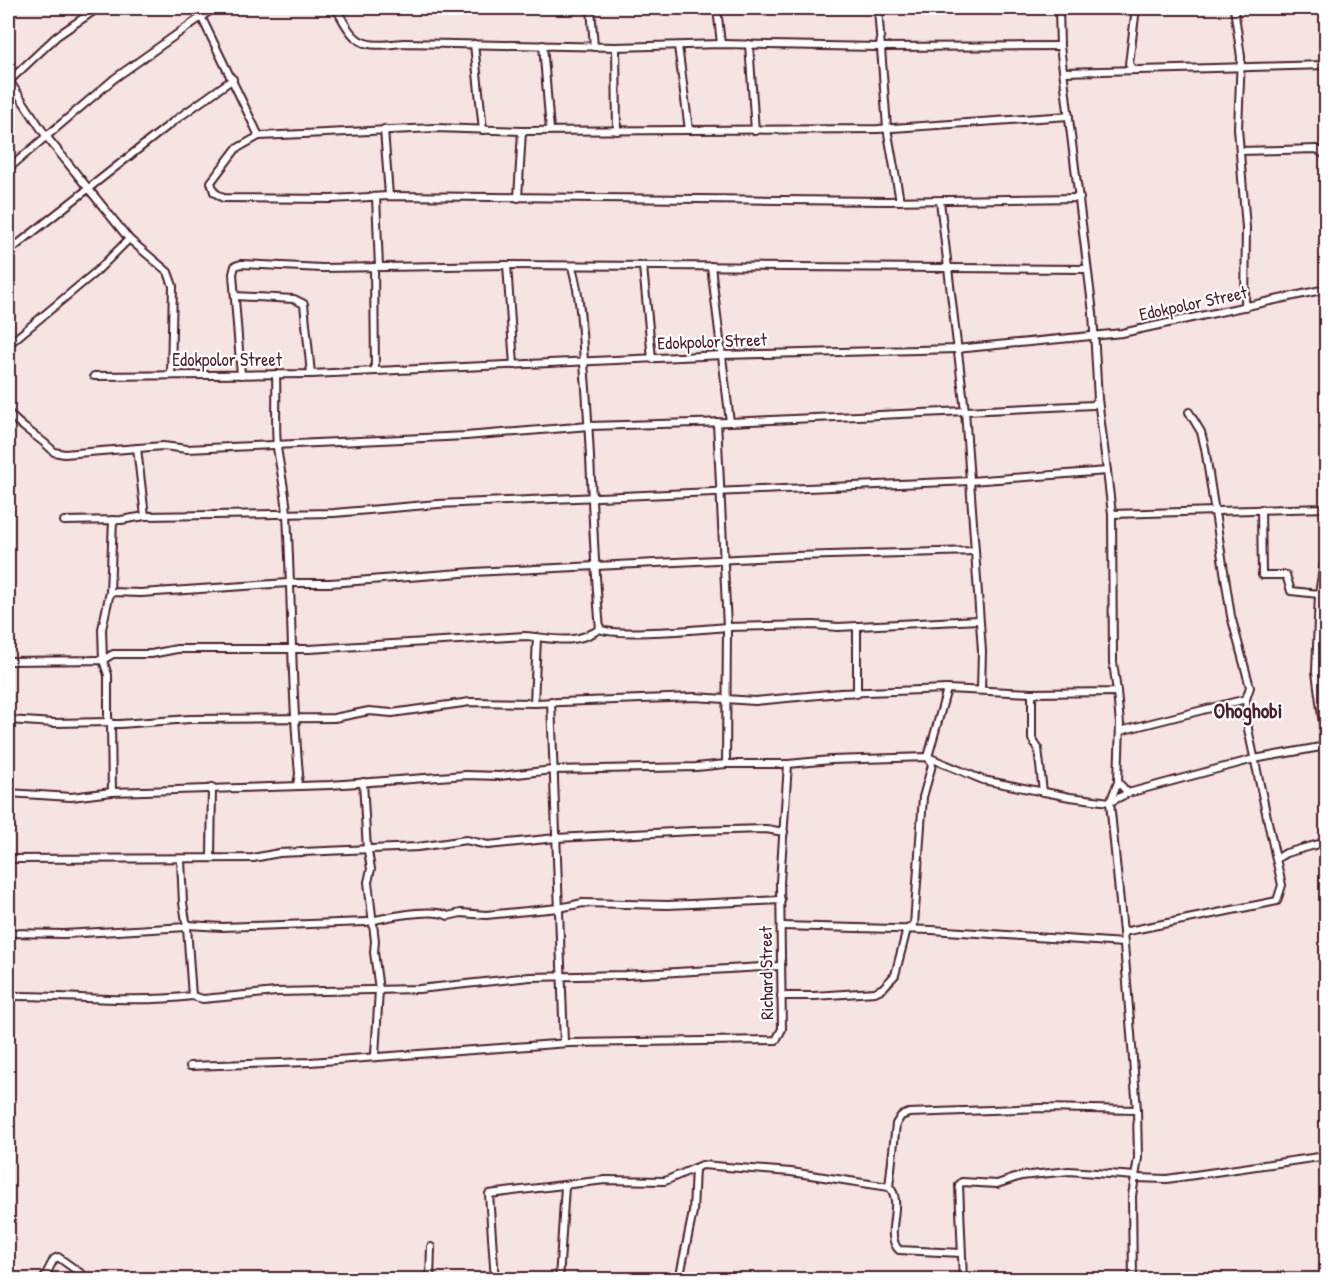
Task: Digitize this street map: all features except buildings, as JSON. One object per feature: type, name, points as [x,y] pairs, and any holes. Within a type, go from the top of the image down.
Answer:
[{"type":"street","points":[[98,8],[57,36],[8,80],[46,136],[90,187],[129,239],[168,272],[173,286],[171,375]]},
{"type":"street","points":[[197,8],[259,136]]},
{"type":"street","points":[[8,169],[115,78],[214,8]]},
{"type":"street","points":[[336,8],[350,33],[361,44],[373,47],[403,43],[594,47],[722,44],[879,47],[1060,46]]},
{"type":"street","points":[[591,8],[594,47]]},
{"type":"street","points":[[717,8],[722,44]]},
{"type":"street","points":[[878,8],[879,47],[887,128],[900,201]]},
{"type":"street","points":[[1059,8],[1060,46],[1080,198],[1098,399],[1112,514],[1113,662],[1120,731],[1118,782],[1110,802],[1137,1110],[1138,1158],[1132,1196],[1133,1280]]},
{"type":"street","points":[[1133,69],[1129,64],[1136,8]]},
{"type":"street","points":[[1234,8],[1241,57],[1240,151],[1246,228],[1245,307]]},
{"type":"street","points":[[474,44],[483,130]]},
{"type":"street","points":[[749,44],[755,131]]},
{"type":"street","points":[[543,45],[550,130]]},
{"type":"street","points":[[678,46],[689,130]]},
{"type":"street","points":[[616,47],[617,131]]},
{"type":"street","points":[[1064,72],[1326,65]]},
{"type":"street","points":[[8,252],[174,121],[233,79]]},
{"type":"street","points":[[1069,116],[887,128],[755,131],[384,129],[259,136],[236,149],[211,182],[214,192],[223,198],[234,199],[389,196],[940,201],[1080,198]]},
{"type":"street","points":[[384,129],[389,196]]},
{"type":"street","points":[[518,198],[522,131]]},
{"type":"street","points":[[1240,151],[1317,149],[1326,156]]},
{"type":"street","points":[[375,370],[376,197]]},
{"type":"street","points":[[940,201],[946,269],[965,411],[979,620],[981,690]]},
{"type":"street","points":[[8,345],[98,270],[129,239]]},
{"type":"street","points":[[241,375],[233,274],[235,266],[241,264],[321,268],[507,265],[1087,269]]},
{"type":"street","points":[[507,265],[514,365]]},
{"type":"street","points":[[711,266],[729,422]]},
{"type":"street","points":[[572,267],[579,293],[593,496],[594,567],[600,629]]},
{"type":"street","points":[[643,267],[652,359]]},
{"type":"street","name":"Edokpolor Street","points":[[94,375],[311,374],[723,355],[956,349],[1093,336],[1326,289]]},
{"type":"street","points":[[235,296],[294,299],[304,304],[311,374]]},
{"type":"street","points":[[276,374],[277,445],[287,513],[288,583],[294,650],[291,684],[296,703],[299,774],[297,785]]},
{"type":"street","points":[[8,412],[18,426],[42,440],[54,452],[277,445],[466,436],[589,426],[729,422],[1093,405],[1098,399]]},
{"type":"street","points":[[1123,932],[1277,901],[1282,885],[1248,729],[1246,699],[1250,687],[1231,616],[1213,512],[1213,488],[1201,432],[1189,412]]},
{"type":"street","points":[[717,422],[727,627],[726,764]]},
{"type":"street","points":[[137,448],[145,516]]},
{"type":"street","points":[[64,521],[113,520],[145,516],[334,513],[386,507],[970,481],[1107,471]]},
{"type":"street","points":[[1112,514],[1326,508]]},
{"type":"street","points":[[1261,509],[1262,574],[1286,575],[1291,591],[1318,594]]},
{"type":"street","points":[[112,792],[108,675],[103,660],[102,629],[110,592],[113,520]]},
{"type":"street","points":[[8,794],[71,797],[112,792],[212,787],[363,782],[466,775],[499,776],[554,770],[788,764],[928,757],[983,780],[1110,802],[1128,793],[1254,759],[1326,746],[1316,672],[1318,594],[1326,550]]},
{"type":"street","points":[[110,592],[160,592],[288,583],[330,583],[474,572],[795,556],[975,551]]},
{"type":"street","points":[[600,629],[606,632],[627,632],[727,627],[857,626],[979,620]]},
{"type":"street","points":[[857,626],[857,694]]},
{"type":"street","points":[[10,660],[103,660],[113,654],[151,654],[177,649],[294,650],[537,637],[545,640],[586,638],[600,629]]},
{"type":"street","points":[[534,703],[537,637]]},
{"type":"street","points":[[8,720],[110,723],[295,717],[334,718],[369,711],[392,713],[470,702],[534,703],[727,698],[755,701],[947,689],[1032,693],[1117,692]]},
{"type":"street","points":[[781,996],[875,992],[883,988],[895,975],[908,929],[914,925],[923,797],[932,765],[928,757],[947,689]]},
{"type":"street","points":[[1032,693],[1032,739],[1038,748],[1043,792]]},
{"type":"street","points":[[1120,731],[1246,699]]},
{"type":"street","points":[[190,1066],[321,1061],[375,1055],[564,1043],[551,701]]},
{"type":"street","name":"Richard Street","points":[[564,1043],[656,1043],[731,1039],[773,1041],[782,1029],[781,900],[788,764]]},
{"type":"street","points":[[363,782],[379,990],[375,1055]]},
{"type":"street","points":[[1118,782],[1128,793]]},
{"type":"street","points":[[210,857],[212,787]]},
{"type":"street","points":[[8,860],[253,858],[279,853],[367,850],[466,840],[488,845],[556,838],[744,829],[784,832]]},
{"type":"street","points":[[1276,859],[1286,853],[1326,842]]},
{"type":"street","points":[[182,860],[183,903],[192,996]]},
{"type":"street","points":[[8,933],[64,934],[187,926],[222,927],[373,920],[441,912],[448,916],[461,913],[486,915],[559,908],[583,903],[668,906],[781,900]]},
{"type":"street","points":[[781,926],[908,929],[1124,943]]},
{"type":"street","points":[[8,996],[105,998],[129,1001],[192,996],[202,999],[276,992],[419,990],[461,983],[561,975],[625,975],[780,966]]},
{"type":"street","points":[[961,1253],[899,1250],[893,1242],[894,1195],[888,1187],[896,1124],[901,1116],[909,1113],[1042,1108],[1137,1110]]},
{"type":"street","points":[[963,1280],[959,1185],[962,1182],[997,1184],[1022,1176],[1069,1171],[1167,1179],[1326,1156]]},
{"type":"street","points":[[495,1280],[489,1194],[605,1180],[664,1181],[702,1165],[744,1167],[888,1187]]},
{"type":"street","points":[[679,1280],[693,1212],[695,1168]]},
{"type":"street","points":[[559,1280],[565,1186]]},
{"type":"street","points":[[430,1280],[431,1247]]},
{"type":"street","points":[[43,1280],[53,1261],[58,1257],[90,1280]]},
{"type":"district","name":"Ohoghobi","points":[[1248,710]]}]
